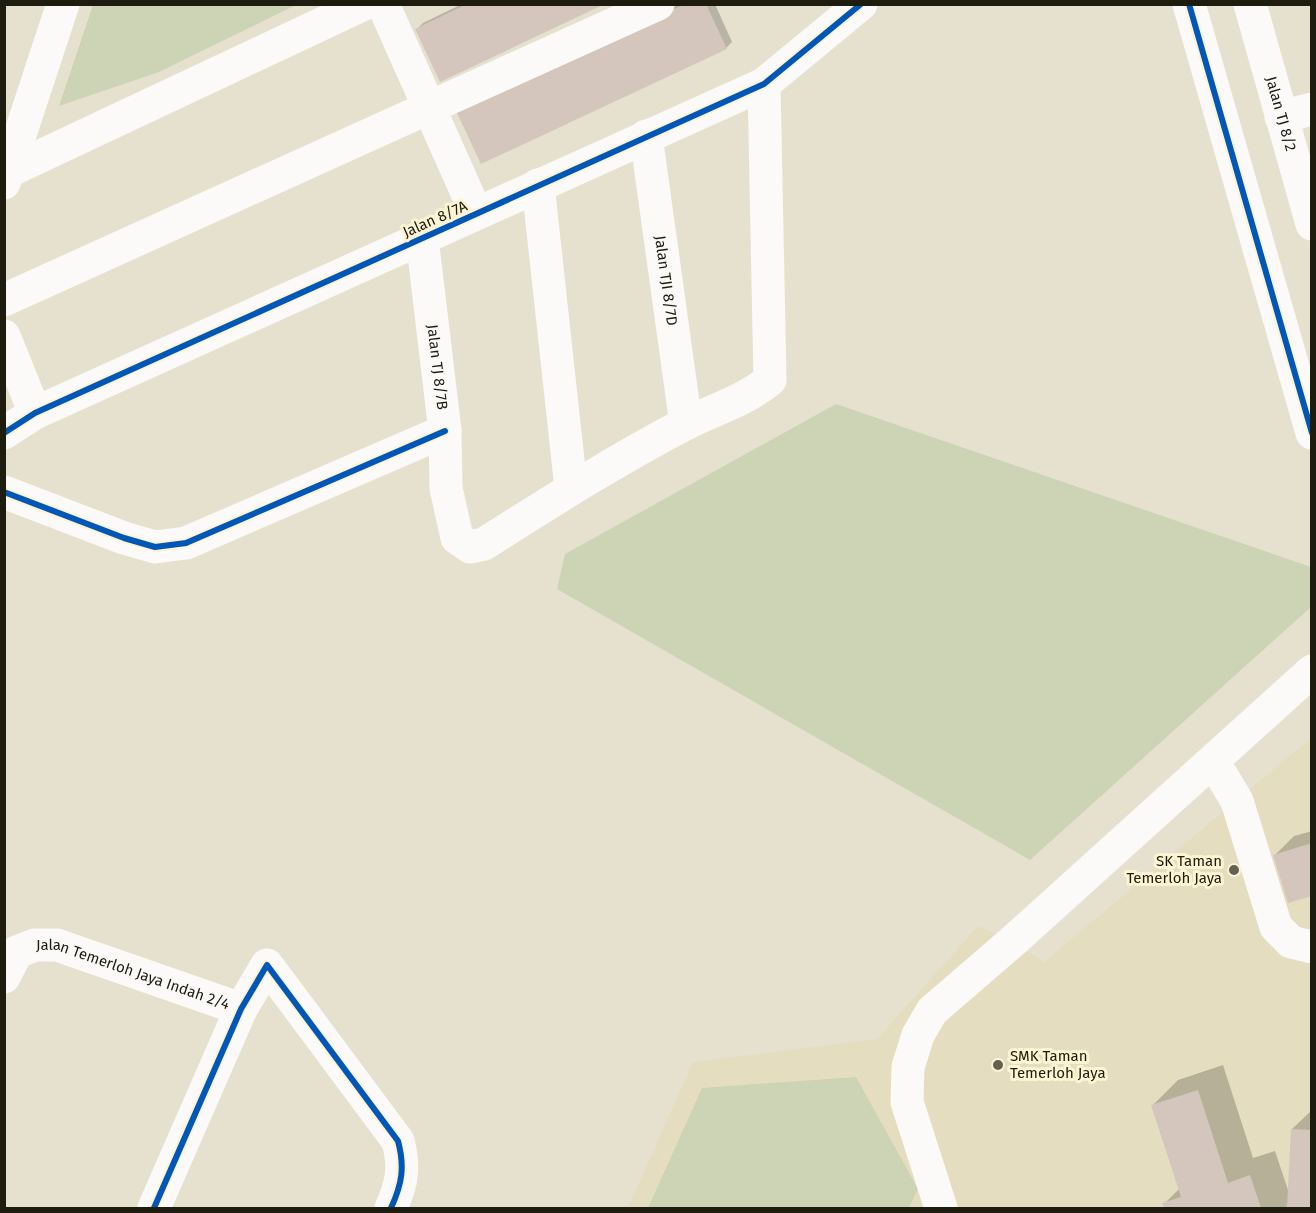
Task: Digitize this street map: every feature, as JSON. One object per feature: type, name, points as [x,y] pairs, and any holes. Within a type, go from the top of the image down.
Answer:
[{"type":"street","points":[[7,177],[63,4]]},
{"type":"street","points":[[7,177],[364,4]]},
{"type":"street","points":[[383,4],[476,213]]},
{"type":"street","points":[[4,300],[428,106],[658,4]]},
{"type":"street","name":"Jalan 8/7A","points":[[4,433],[35,413],[764,84],[861,4]]},
{"type":"street","points":[[1190,4],[1311,433]]},
{"type":"street","name":"Jalan TJ 8/2","points":[[1250,4],[1296,113],[1311,224]]},
{"type":"street","points":[[538,185],[571,488],[686,424],[751,396],[770,380],[764,84]]},
{"type":"street","name":"Jalan TJI 8/7D","points":[[646,136],[686,424]]},
{"type":"street","name":"Jalan TJ 8/7B","points":[[422,238],[444,431],[446,488],[457,538],[470,548],[484,544],[571,488]]},
{"type":"street","points":[[4,336],[35,413]]},
{"type":"street","points":[[4,492],[124,538],[155,547],[186,543],[444,431]]},
{"type":"street","points":[[937,1207],[907,1102],[908,1067],[918,1035],[932,1011],[1012,942],[1212,761],[1307,684]]},
{"type":"street","points":[[1212,761],[1237,801],[1276,927],[1291,942],[1311,947]]},
{"type":"street","name":"Jalan Temerloh Jaya Indah 2/4","points":[[4,977],[17,952],[35,945],[57,945],[241,1009]]},
{"type":"street","points":[[154,1209],[241,1009],[267,965],[398,1141],[404,1162],[402,1184],[391,1209]]},
{"type":"shaded area","name":"SMK Taman Temerloh Jaya","points":[[1311,738],[1311,1208],[628,1208],[693,1062],[877,1039],[978,926],[1012,942],[1044,962]]},
{"type":"green space","points":[[93,4],[296,5],[159,72],[59,106]]},
{"type":"green space","points":[[836,404],[1311,567],[1311,607],[1030,860],[557,589],[565,554]]},
{"type":"green space","points":[[856,1077],[918,1189],[909,1208],[648,1208],[702,1088]]},
{"type":"building","points":[[467,4],[605,4],[440,82],[415,29]]},
{"type":"building","points":[[685,4],[706,4],[727,49],[481,164],[456,111]]},
{"type":"building","points":[[1312,843],[1312,896],[1288,903],[1273,855]]},
{"type":"building","points":[[1198,1090],[1228,1183],[1250,1175],[1261,1208],[1164,1208],[1162,1203],[1181,1197],[1151,1105]]},
{"type":"building","points":[[1291,1129],[1312,1130],[1312,1208],[1287,1208]]},
{"type":"cycle path","points":[[4,433],[35,413],[764,84],[861,4]]},
{"type":"cycle path","points":[[1189,4],[1312,433]]},
{"type":"cycle path","points":[[4,492],[124,538],[155,547],[186,543],[445,431]]},
{"type":"cycle path","points":[[154,1208],[241,1009],[267,965],[398,1141],[401,1175],[391,1208]]},
{"type":"place","name":"SK Taman Temerloh Jaya","points":[[1234,870]]},
{"type":"place","name":"SMK Taman Temerloh Jaya","points":[[998,1065]]}]
